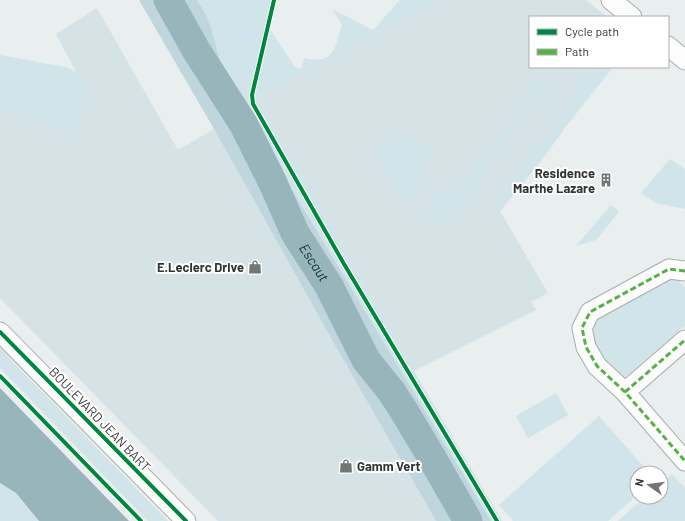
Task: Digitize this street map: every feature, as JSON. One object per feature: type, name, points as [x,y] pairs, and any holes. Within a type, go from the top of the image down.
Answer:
[{"type":"street","points":[[611,0],[631,16]]},
{"type":"street","points":[[669,47],[685,60]]},
{"type":"street","points":[[685,272],[670,269],[590,312],[582,328],[586,347],[597,366],[625,392],[685,461]]},
{"type":"street","name":"BOULEVARD JEAN BART","points":[[0,332],[186,521]]},
{"type":"street","points":[[625,392],[685,340]]},
{"type":"shaded area","points":[[139,0],[197,0],[211,27],[220,61],[285,178],[491,521],[436,521],[336,347],[214,129]]},
{"type":"shaded area","points":[[197,0],[272,0],[266,23],[295,67],[301,69],[304,58],[314,60],[322,59],[328,57],[332,53],[342,24],[332,9],[373,30],[400,0],[442,0],[257,98],[502,521],[490,521],[285,178],[220,61],[211,27]]},
{"type":"shaded area","points":[[442,0],[586,0],[606,16],[529,16],[529,68],[612,68],[563,130],[540,162],[500,211],[548,293],[531,302],[536,310],[414,371],[257,98]]},
{"type":"shaded area","points":[[97,8],[178,150],[214,129],[336,347],[436,521],[218,521],[0,298],[0,109],[28,117],[83,82],[56,34]]},
{"type":"shaded area","points":[[0,55],[65,67],[76,72],[83,82],[85,94],[73,136],[28,117],[0,109]]},
{"type":"shaded area","points":[[592,68],[612,68],[563,130],[540,162],[500,211],[497,206],[502,188],[570,104],[570,96]]},
{"type":"shaded area","points":[[535,80],[553,94],[553,102],[548,104],[540,98],[485,167],[493,174],[490,179],[485,176],[454,214],[444,221],[437,221],[431,218],[425,209],[442,189],[452,196],[534,93],[527,85],[529,81]]},
{"type":"shaded area","points":[[400,130],[432,155],[412,181],[422,189],[409,203],[405,202],[402,198],[378,156],[379,150]]},
{"type":"shaded area","points":[[670,159],[685,169],[685,209],[656,203],[641,193]]},
{"type":"shaded area","points":[[611,205],[619,212],[596,240],[576,246]]},
{"type":"shaded area","points":[[677,278],[685,288],[685,326],[623,379],[597,357],[589,323],[653,281]]},
{"type":"shaded area","points":[[0,348],[168,521],[148,521],[0,368]]},
{"type":"shaded area","points":[[0,388],[129,521],[39,521],[16,493],[0,483]]},
{"type":"shaded area","points":[[556,393],[568,415],[528,438],[516,416]]},
{"type":"shaded area","points":[[599,416],[642,465],[629,465],[629,502],[608,521],[513,521],[499,505]]},
{"type":"shaded area","points":[[672,474],[685,488],[685,521],[618,521],[636,505],[669,505],[669,476]]},
{"type":"shaded area","points":[[0,483],[16,493],[39,521],[0,521]]},
{"type":"waterway","name":"Escaut","points":[[168,0],[196,50],[244,125],[272,181],[295,233],[329,286],[366,360],[391,391],[404,411],[468,521]]},
{"type":"marked path","points":[[685,271],[669,269],[590,312],[582,328],[586,347],[597,366],[625,392],[685,461]]},
{"type":"marked path","points":[[625,392],[685,340]]},
{"type":"cycle path","points":[[274,0],[252,95],[253,104],[344,264],[497,521]]},
{"type":"cycle path","points":[[0,332],[186,521]]},
{"type":"cycle path","points":[[0,376],[141,521]]},
{"type":"place","name":"Residence Marthe Lazare","points":[[606,180]]},
{"type":"place","name":"E.Leclerc Drive","points":[[255,267]]},
{"type":"place","name":"Gamm Vert","points":[[346,466]]}]
